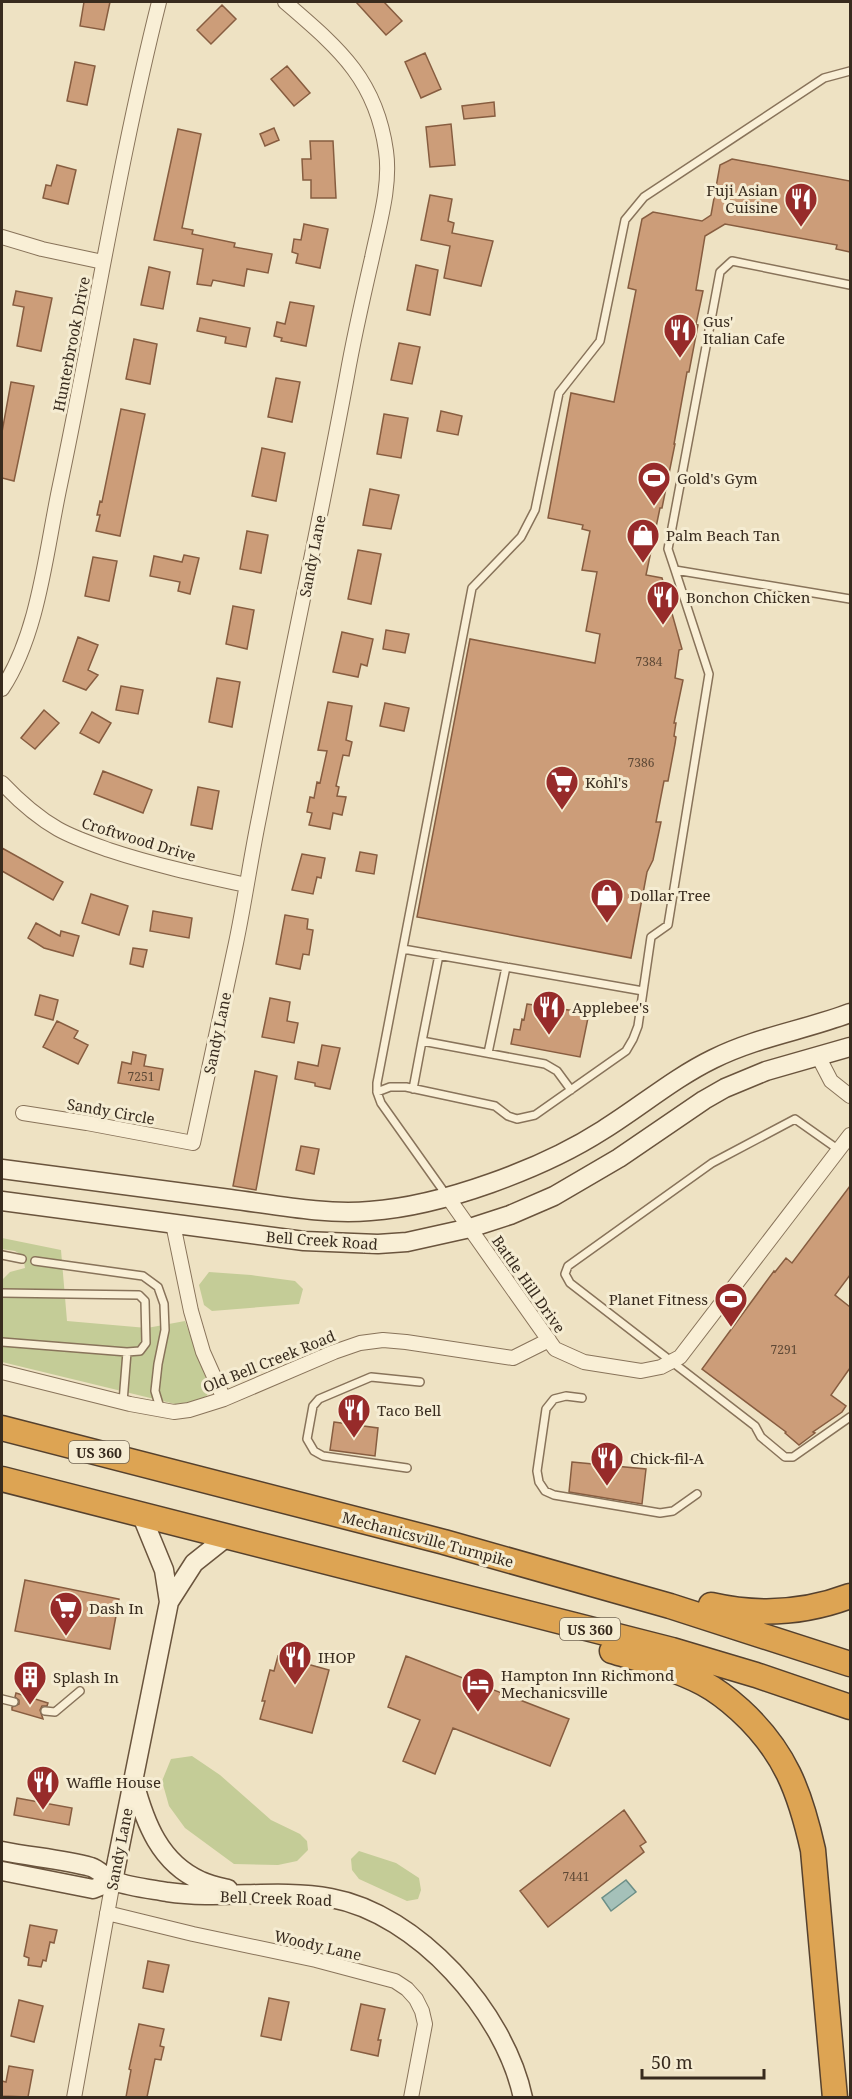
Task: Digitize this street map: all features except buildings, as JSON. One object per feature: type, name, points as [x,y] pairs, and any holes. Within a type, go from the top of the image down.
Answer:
[{"type":"highway","name":"Mechanicsville Turnpike","points":[[2,1428],[444,1542],[670,1606],[850,1664]]},
{"type":"highway","name":"US 360","points":[[2,1479],[672,1650],[756,1675],[850,1707]]},
{"type":"highway","points":[[444,1542],[731,1610],[787,1612],[835,1602],[850,1596]]},
{"type":"highway","points":[[326,1562],[671,1669],[704,1683],[728,1699],[755,1723],[780,1756],[795,1786],[806,1818],[813,1850],[835,2097]]},
{"type":"main road","name":"Bell Creek Road","points":[[2,1168],[311,1209],[370,1212],[394,1208],[447,1196],[525,1170],[601,1132],[679,1078],[712,1060],[739,1047],[850,1013]]},
{"type":"main road","name":"Bell Creek Road","points":[[2,1201],[304,1241],[368,1244],[407,1242],[470,1228],[510,1215],[562,1191],[619,1158],[725,1088],[766,1071],[850,1047]]},
{"type":"main road","name":"Sandy Lane","points":[[113,1881],[169,1602],[164,1570],[141,1514]]},
{"type":"main road","name":"Sandy Lane","points":[[169,1602],[194,1563],[228,1536]]},
{"type":"main road","points":[[133,1778],[151,1834],[172,1861],[202,1882],[250,1895]]},
{"type":"main road","name":"Bell Creek Road","points":[[2,1851],[93,1868],[113,1881],[169,1892],[209,1896],[329,1898],[352,1903],[377,1913],[409,1933],[431,1951],[478,2002],[508,2054],[523,2097]]},
{"type":"main road","name":"Bell Creek Road","points":[[2,1871],[93,1889],[113,1881]]},
{"type":"street","name":"Hunterbrook Drive","points":[[2,689],[15,665],[32,621],[44,572],[103,262],[159,2]]},
{"type":"street","name":"Sandy Lane","points":[[193,1143],[356,329],[383,208],[386,182],[387,155],[383,129],[366,86],[334,44],[285,2]]},
{"type":"street","points":[[2,237],[42,249],[103,262]]},
{"type":"street","name":"Croftwood Drive","points":[[2,783],[34,813],[80,840],[183,872],[246,885]]},
{"type":"street","points":[[818,1056],[831,1081],[850,1096]]},
{"type":"street","name":"Sandy Circle","points":[[23,1113],[193,1143]]},
{"type":"street","name":"Battle Hill Drive","points":[[447,1196],[555,1350],[584,1362],[641,1371],[661,1366],[680,1356],[850,1135]]},
{"type":"street","points":[[173,1224],[203,1352],[224,1399]]},
{"type":"street","name":"Old Bell Creek Road","points":[[2,1372],[161,1411],[189,1410],[224,1399],[360,1343],[382,1340],[406,1342],[513,1358],[549,1340]]},
{"type":"street","name":"Sandy Lane","points":[[74,2097],[113,1881]]},
{"type":"street","name":"Woody Lane","points":[[107,1913],[316,1960],[401,1985],[416,1999],[425,2024],[411,2097]]},
{"type":"lane","points":[[447,1196],[381,1103],[377,1083],[471,588],[521,537],[535,510],[559,393],[600,341],[625,220],[644,197],[824,78],[850,71]]},
{"type":"lane","points":[[377,1092],[390,1088],[413,1089],[495,1106],[508,1116],[517,1119],[535,1114],[626,1051],[638,1026],[651,938],[668,925],[709,674],[668,549],[720,272],[732,261],[850,285]]},
{"type":"lane","points":[[675,570],[850,599]]},
{"type":"lane","points":[[403,949],[643,991]]},
{"type":"lane","points":[[413,1089],[439,955]]},
{"type":"lane","points":[[488,1053],[506,967]]},
{"type":"lane","points":[[422,1041],[545,1064],[557,1071],[571,1090]]},
{"type":"lane","points":[[839,1150],[795,1119],[712,1163],[568,1266],[565,1274],[570,1283],[755,1426],[761,1437],[785,1457],[793,1456],[850,1418]]},
{"type":"lane","points":[[2,1255],[22,1259]]},
{"type":"lane","points":[[35,1260],[143,1276],[158,1287],[164,1304],[165,1330],[155,1391],[161,1411]]},
{"type":"lane","points":[[2,1293],[139,1295],[146,1301],[146,1343],[140,1351],[127,1352],[2,1342]]},
{"type":"lane","points":[[123,1402],[127,1352]]},
{"type":"lane","points":[[407,1468],[323,1456],[314,1451],[308,1439],[313,1406],[320,1399],[371,1377],[420,1382]]},
{"type":"lane","points":[[582,1398],[566,1396],[554,1399],[546,1409],[537,1471],[539,1482],[545,1491],[554,1495],[660,1513],[673,1511],[697,1494]]},
{"type":"lane","points":[[45,1711],[55,1712],[80,1691]]},
{"type":"lane","points":[[2,1699],[14,1702]]},
{"type":"green space","points":[[2,1238],[61,1250],[67,1321],[147,1328],[185,1321],[210,1389],[208,1394],[196,1401],[175,1404],[2,1362],[2,1280],[10,1272],[25,1268],[23,1256],[15,1251],[2,1249]]},
{"type":"green space","points":[[209,1272],[295,1281],[303,1289],[299,1304],[212,1311],[204,1305],[199,1285]]},
{"type":"green space","points":[[192,1756],[220,1775],[271,1820],[300,1834],[307,1841],[308,1850],[297,1861],[278,1865],[234,1864],[185,1828],[169,1806],[162,1781],[171,1759]]},
{"type":"green space","points":[[359,1851],[396,1863],[419,1878],[421,1890],[418,1899],[407,1901],[359,1879],[352,1870],[351,1859]]},
{"type":"water","points":[[626,1880],[636,1892],[611,1911],[602,1898]]},
{"type":"place","name":"Fuji Asian Cuisine","points":[[801,228]]},
{"type":"place","name":"Gus' Italian Cafe","points":[[680,359]]},
{"type":"place","name":"Gold's Gym","points":[[654,507]]},
{"type":"place","name":"Palm Beach Tan","points":[[643,564]]},
{"type":"place","name":"Bonchon Chicken","points":[[663,626]]},
{"type":"place","name":"Kohl's","points":[[562,811]]},
{"type":"place","name":"Dollar Tree","points":[[607,924]]},
{"type":"place","name":"Applebee's","points":[[549,1036]]},
{"type":"place","name":"Planet Fitness","points":[[731,1328]]},
{"type":"place","name":"Taco Bell","points":[[354,1439]]},
{"type":"place","name":"Chick-fil-A","points":[[607,1487]]},
{"type":"place","name":"Dash In","points":[[66,1637]]},
{"type":"place","name":"IHOP","points":[[295,1686]]},
{"type":"place","name":"Splash In","points":[[30,1706]]},
{"type":"place","name":"Hampton Inn Richmond Mechanicsville","points":[[478,1713]]},
{"type":"place","name":"Waffle House","points":[[43,1811]]}]
